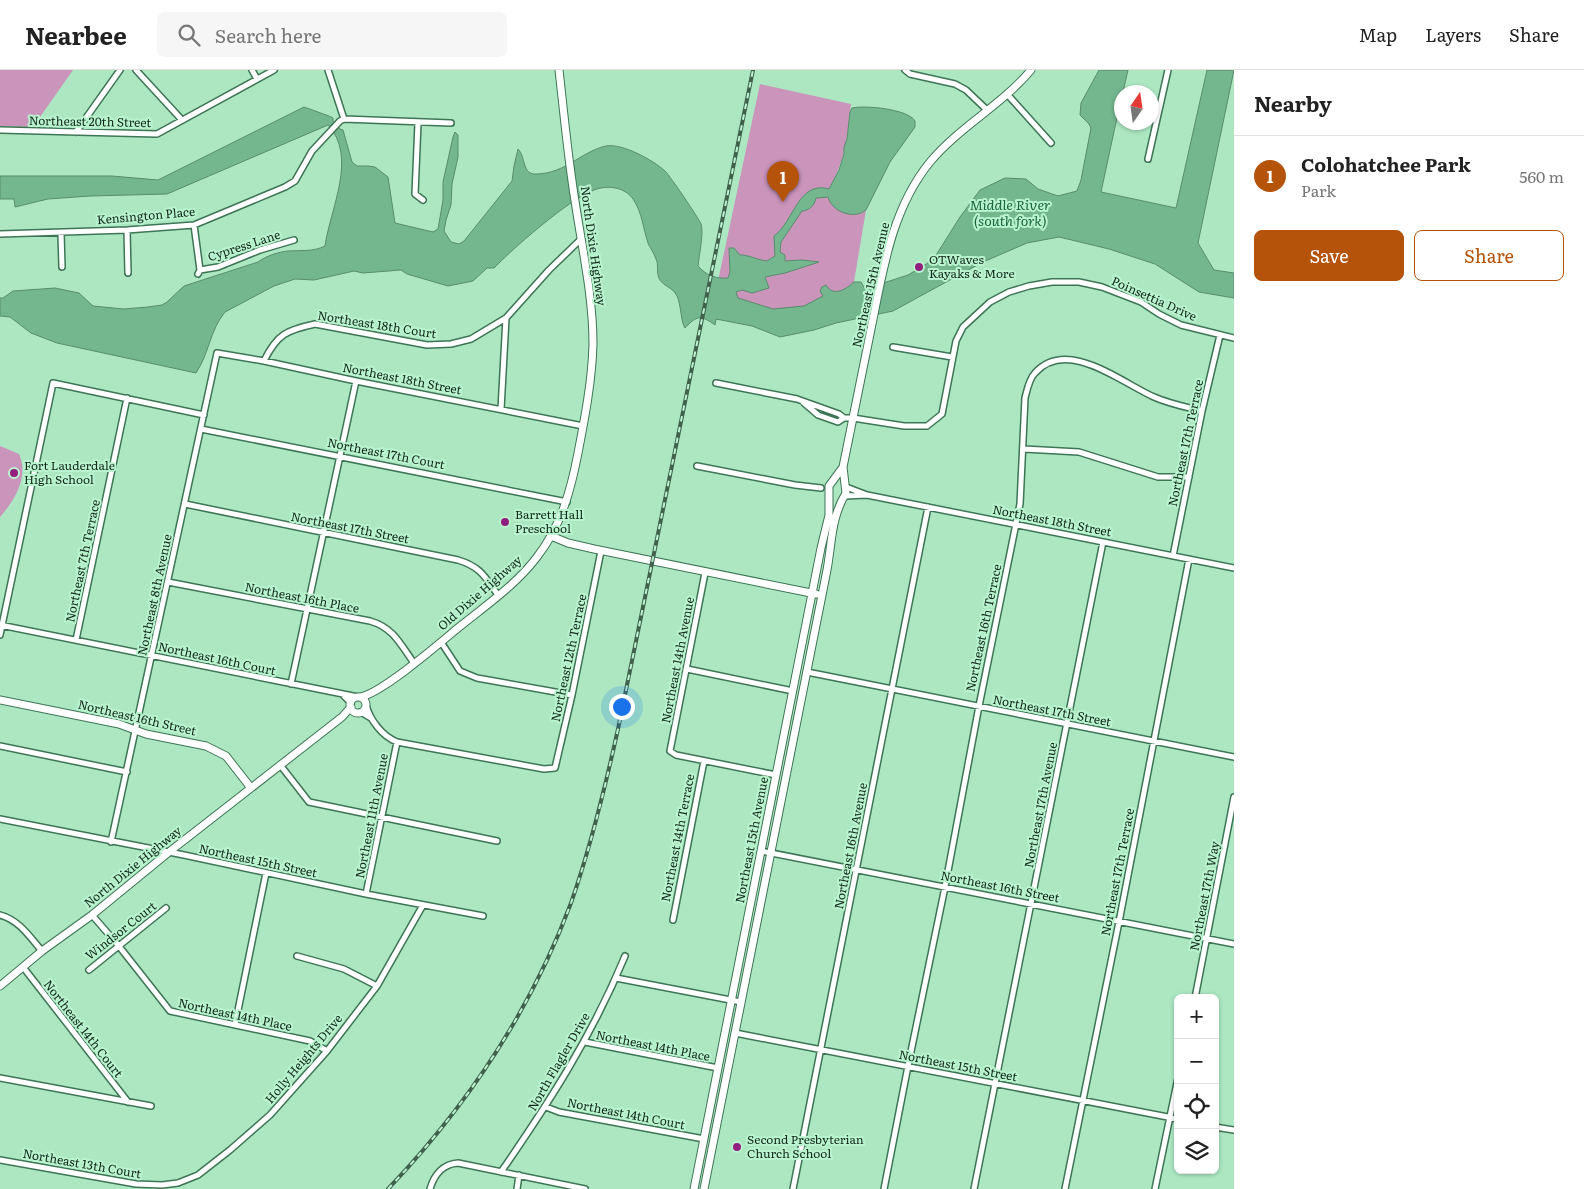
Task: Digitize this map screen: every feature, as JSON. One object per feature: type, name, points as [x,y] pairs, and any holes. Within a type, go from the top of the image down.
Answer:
[{"type":"street","points":[[76,132],[120,70]]},
{"type":"street","points":[[136,70],[182,120]]},
{"type":"street","points":[[252,70],[257,80]]},
{"type":"street","name":"Northeast 20th Street","points":[[0,130],[156,134],[274,70]]},
{"type":"street","points":[[328,70],[344,119],[450,123]]},
{"type":"street","name":"North Dixie Highway","points":[[559,70],[569,162],[591,311],[593,342],[591,377],[583,426]]},
{"type":"street","points":[[905,70],[910,74],[955,84],[966,90],[987,110]]},
{"type":"street","name":"Northeast 15th Avenue","points":[[846,486],[843,467],[890,238],[897,221],[918,177],[945,146],[1007,94],[1031,70]]},
{"type":"street","points":[[1148,159],[1168,70]]},
{"type":"street","points":[[1007,94],[1051,142]]},
{"type":"street","name":"Kensington Place","points":[[0,234],[127,230],[194,225],[285,187],[295,181],[312,151],[344,119]]},
{"type":"street","points":[[418,123],[416,194],[423,200]]},
{"type":"street","name":"Cypress Lane","points":[[194,225],[199,272],[294,240]]},
{"type":"street","points":[[127,230],[128,273]]},
{"type":"street","points":[[61,232],[62,266]]},
{"type":"street","name":"Northeast 18th Court","points":[[264,361],[272,344],[284,334],[300,327],[315,324],[427,345],[451,344],[471,340],[506,318],[549,270],[581,239]]},
{"type":"street","name":"Poinsettia Drive","points":[[716,383],[803,402],[818,415],[828,420],[838,422],[844,418],[853,418],[904,426],[927,426],[942,414],[952,357],[956,341],[963,327],[990,302],[1009,292],[1052,282],[1079,282],[1102,287],[1141,302],[1181,325],[1234,338]]},
{"type":"street","points":[[501,409],[506,318]]},
{"type":"street","name":"Northeast 17th Terrace","points":[[1173,556],[1202,411],[1220,335]]},
{"type":"street","points":[[893,347],[952,357]]},
{"type":"street","name":"Northeast 18th Street","points":[[217,353],[583,426]]},
{"type":"street","name":"Northeast 8th Avenue","points":[[111,842],[217,353]]},
{"type":"street","name":"Northeast 16th Terrace","points":[[884,1189],[945,887],[978,706],[1020,504],[1025,398],[1030,382],[1035,373],[1048,363],[1061,359],[1078,361],[1100,368],[1154,397],[1172,404],[1202,411]]},
{"type":"street","points":[[291,684],[356,381]]},
{"type":"street","points":[[0,635],[53,383],[204,415]]},
{"type":"street","name":"Northeast 7th Terrace","points":[[76,640],[127,398]]},
{"type":"street","name":"Old Dixie Highway","points":[[363,700],[441,642],[520,576],[537,557],[551,536],[566,502],[573,480],[583,426]]},
{"type":"street","name":"Northeast 17th Court","points":[[201,429],[566,502]]},
{"type":"street","points":[[1024,448],[1079,452],[1158,478],[1189,477]]},
{"type":"street","points":[[697,466],[795,485],[821,488],[837,499],[844,497],[846,486],[840,481],[832,482],[821,488]]},
{"type":"street","name":"Northeast 15th Avenue","points":[[832,482],[843,467]]},
{"type":"street","points":[[829,494],[829,486],[832,482]]},
{"type":"street","name":"Northeast 18th Street","points":[[846,486],[867,495],[1234,568]]},
{"type":"street","name":"Northeast 15th Avenue","points":[[694,1189],[792,691],[829,515],[829,494]]},
{"type":"street","name":"Northeast 18th Street","points":[[844,497],[867,495]]},
{"type":"street","name":"Northeast 15th Avenue","points":[[704,1189],[822,595],[834,516],[844,497]]},
{"type":"street","name":"Northeast 17th Street","points":[[184,504],[471,564],[479,569],[498,595]]},
{"type":"street","name":"Northeast 16th Avenue","points":[[793,1189],[928,507]]},
{"type":"street","points":[[551,536],[568,544],[822,595]]},
{"type":"street","name":"Northeast 17th Avenue","points":[[974,1189],[1103,542]]},
{"type":"street","name":"Northeast 12th Terrace","points":[[397,742],[544,769],[555,768],[601,551]]},
{"type":"street","name":"Northeast 17th Terrace","points":[[1064,1189],[1119,922],[1189,559]]},
{"type":"street","name":"Northeast 14th Avenue","points":[[704,761],[676,755],[670,751],[705,573]]},
{"type":"street","name":"Northeast 16th Place","points":[[168,582],[383,625],[392,633],[414,663]]},
{"type":"street","name":"Northeast 16th Court","points":[[1,625],[363,700]]},
{"type":"street","points":[[441,642],[460,671],[477,678],[572,695]]},
{"type":"street","points":[[687,669],[792,691]]},
{"type":"street","name":"Northeast 17th Street","points":[[807,672],[1234,757]]},
{"type":"street","points":[[341,694],[355,709],[371,718]]},
{"type":"street","points":[[355,709],[353,699],[363,700]]},
{"type":"street","name":"Northeast 16th Street","points":[[0,700],[119,724],[146,734],[206,746],[226,756],[251,788]]},
{"type":"street","points":[[363,700],[365,709],[355,709],[342,717],[281,766],[309,802],[497,841]]},
{"type":"street","points":[[363,700],[371,718],[387,738],[397,742]]},
{"type":"street","name":"Northeast 11th Avenue","points":[[366,894],[397,742]]},
{"type":"street","points":[[0,746],[127,772]]},
{"type":"street","points":[[704,761],[776,776]]},
{"type":"street","name":"Northeast 14th Terrace","points":[[672,920],[704,761]]},
{"type":"street","name":"North Dixie Highway","points":[[0,986],[42,951],[92,915],[169,852],[281,766]]},
{"type":"street","name":"Northeast 17th Way","points":[[1196,994],[1234,797]]},
{"type":"street","name":"Northeast 15th Street","points":[[0,819],[483,916]]},
{"type":"street","name":"Northeast 16th Street","points":[[761,851],[1234,944]]},
{"type":"street","points":[[235,1025],[266,873]]},
{"type":"street","name":"Holly Heights Drive","points":[[162,1185],[178,1183],[198,1175],[270,1115],[327,1051],[377,986],[424,905]]},
{"type":"street","name":"Windsor Court","points":[[89,970],[166,908]]},
{"type":"street","points":[[0,914],[18,922],[42,951]]},
{"type":"street","name":"Northeast 14th Place","points":[[92,915],[170,1011],[310,1041],[327,1051]]},
{"type":"street","points":[[296,956],[344,969],[377,986]]},
{"type":"street","name":"North Flagler Drive","points":[[501,1172],[546,1108],[585,1042],[625,956]]},
{"type":"street","name":"Northeast 14th Court","points":[[23,967],[128,1102]]},
{"type":"street","points":[[616,978],[741,1002]]},
{"type":"street","name":"Northeast 15th Street","points":[[735,1033],[1174,1119]]},
{"type":"street","name":"Northeast 14th Place","points":[[585,1042],[718,1068]]},
{"type":"street","points":[[0,1078],[151,1106]]},
{"type":"street","points":[[1155,1189],[1177,1084]]},
{"type":"street","name":"Northeast 14th Court","points":[[546,1108],[704,1139]]},
{"type":"street","points":[[1219,1128],[1234,1130]]},
{"type":"street","name":"Northeast 13th Court","points":[[0,1160],[136,1184],[162,1185]]},
{"type":"street","points":[[430,1189],[437,1173],[449,1163],[458,1163],[585,1189]]},
{"type":"street","points":[[516,1189],[519,1176]]},
{"type":"shaded area","points":[[0,70],[73,70],[33,127],[0,126]]},
{"type":"shaded area","points":[[760,84],[851,104],[847,138],[842,158],[829,189],[842,212],[858,214],[866,210],[854,282],[848,288],[798,311],[771,316],[733,302],[718,281]]},
{"type":"shaded area","points":[[0,446],[19,454],[22,471],[19,488],[11,503],[0,517]]},
{"type":"water","name":"Middle River (south fork)","points":[[1099,70],[1128,70],[1125,85],[1114,85],[1114,130],[1101,192],[1176,208],[1207,70],[1234,70],[1198,243],[1214,270],[1234,273],[1234,298],[1199,292],[1155,264],[1109,249],[1059,237],[1027,243],[983,262],[893,311],[780,337],[752,326],[716,319],[715,325],[706,319],[699,318],[685,328],[677,296],[659,278],[657,261],[648,243],[636,204],[630,195],[620,189],[609,187],[597,189],[583,195],[532,233],[494,268],[487,268],[473,281],[448,286],[407,274],[401,270],[363,273],[354,271],[314,280],[295,279],[274,286],[225,312],[216,326],[196,373],[57,343],[31,333],[10,317],[0,316],[0,298],[13,291],[55,288],[79,293],[93,306],[124,309],[162,305],[184,286],[258,262],[276,253],[311,250],[325,246],[342,168],[341,152],[337,138],[328,125],[167,194],[48,199],[15,207],[14,199],[0,199],[0,176],[112,176],[158,180],[304,107],[333,118],[333,121],[343,130],[352,162],[357,166],[375,167],[388,177],[395,223],[433,232],[438,229],[443,200],[443,182],[455,132],[458,135],[458,157],[452,184],[451,205],[444,231],[451,242],[459,244],[464,241],[512,181],[518,149],[526,169],[532,174],[556,170],[589,152],[606,146],[629,150],[645,157],[665,171],[690,205],[702,228],[698,266],[711,276],[719,278],[728,278],[730,272],[729,248],[734,248],[740,255],[760,260],[767,261],[775,256],[774,236],[781,230],[803,196],[819,188],[829,189],[839,170],[844,154],[852,108],[886,109],[904,113],[911,117],[915,121],[915,127],[890,162],[866,210],[856,214],[844,213],[834,207],[828,197],[816,198],[811,207],[802,211],[781,242],[780,252],[785,255],[785,261],[819,262],[765,277],[769,288],[752,293],[742,290],[736,292],[738,298],[773,309],[804,306],[823,296],[820,291],[826,285],[832,291],[839,291],[847,288],[854,282],[861,282],[865,289],[908,275],[933,260],[960,217],[980,190],[1005,178],[1026,179],[1038,189],[1058,196],[1077,191],[1081,180],[1091,128],[1080,115],[1081,103]]},
{"type":"railway","points":[[388,1189],[444,1124],[494,1055],[537,981],[555,943],[578,882],[597,817],[618,729],[753,70]]},
{"type":"place","name":"Colohatchee Park","points":[[783,202]]},
{"type":"place","name":"OTWaves Kayaks & More","points":[[919,267]]},
{"type":"place","name":"Fort Lauderdale High School","points":[[14,473]]},
{"type":"place","name":"Barrett Hall Preschool","points":[[505,522]]},
{"type":"place","name":"Second Presbyterian Church School","points":[[737,1147]]}]
